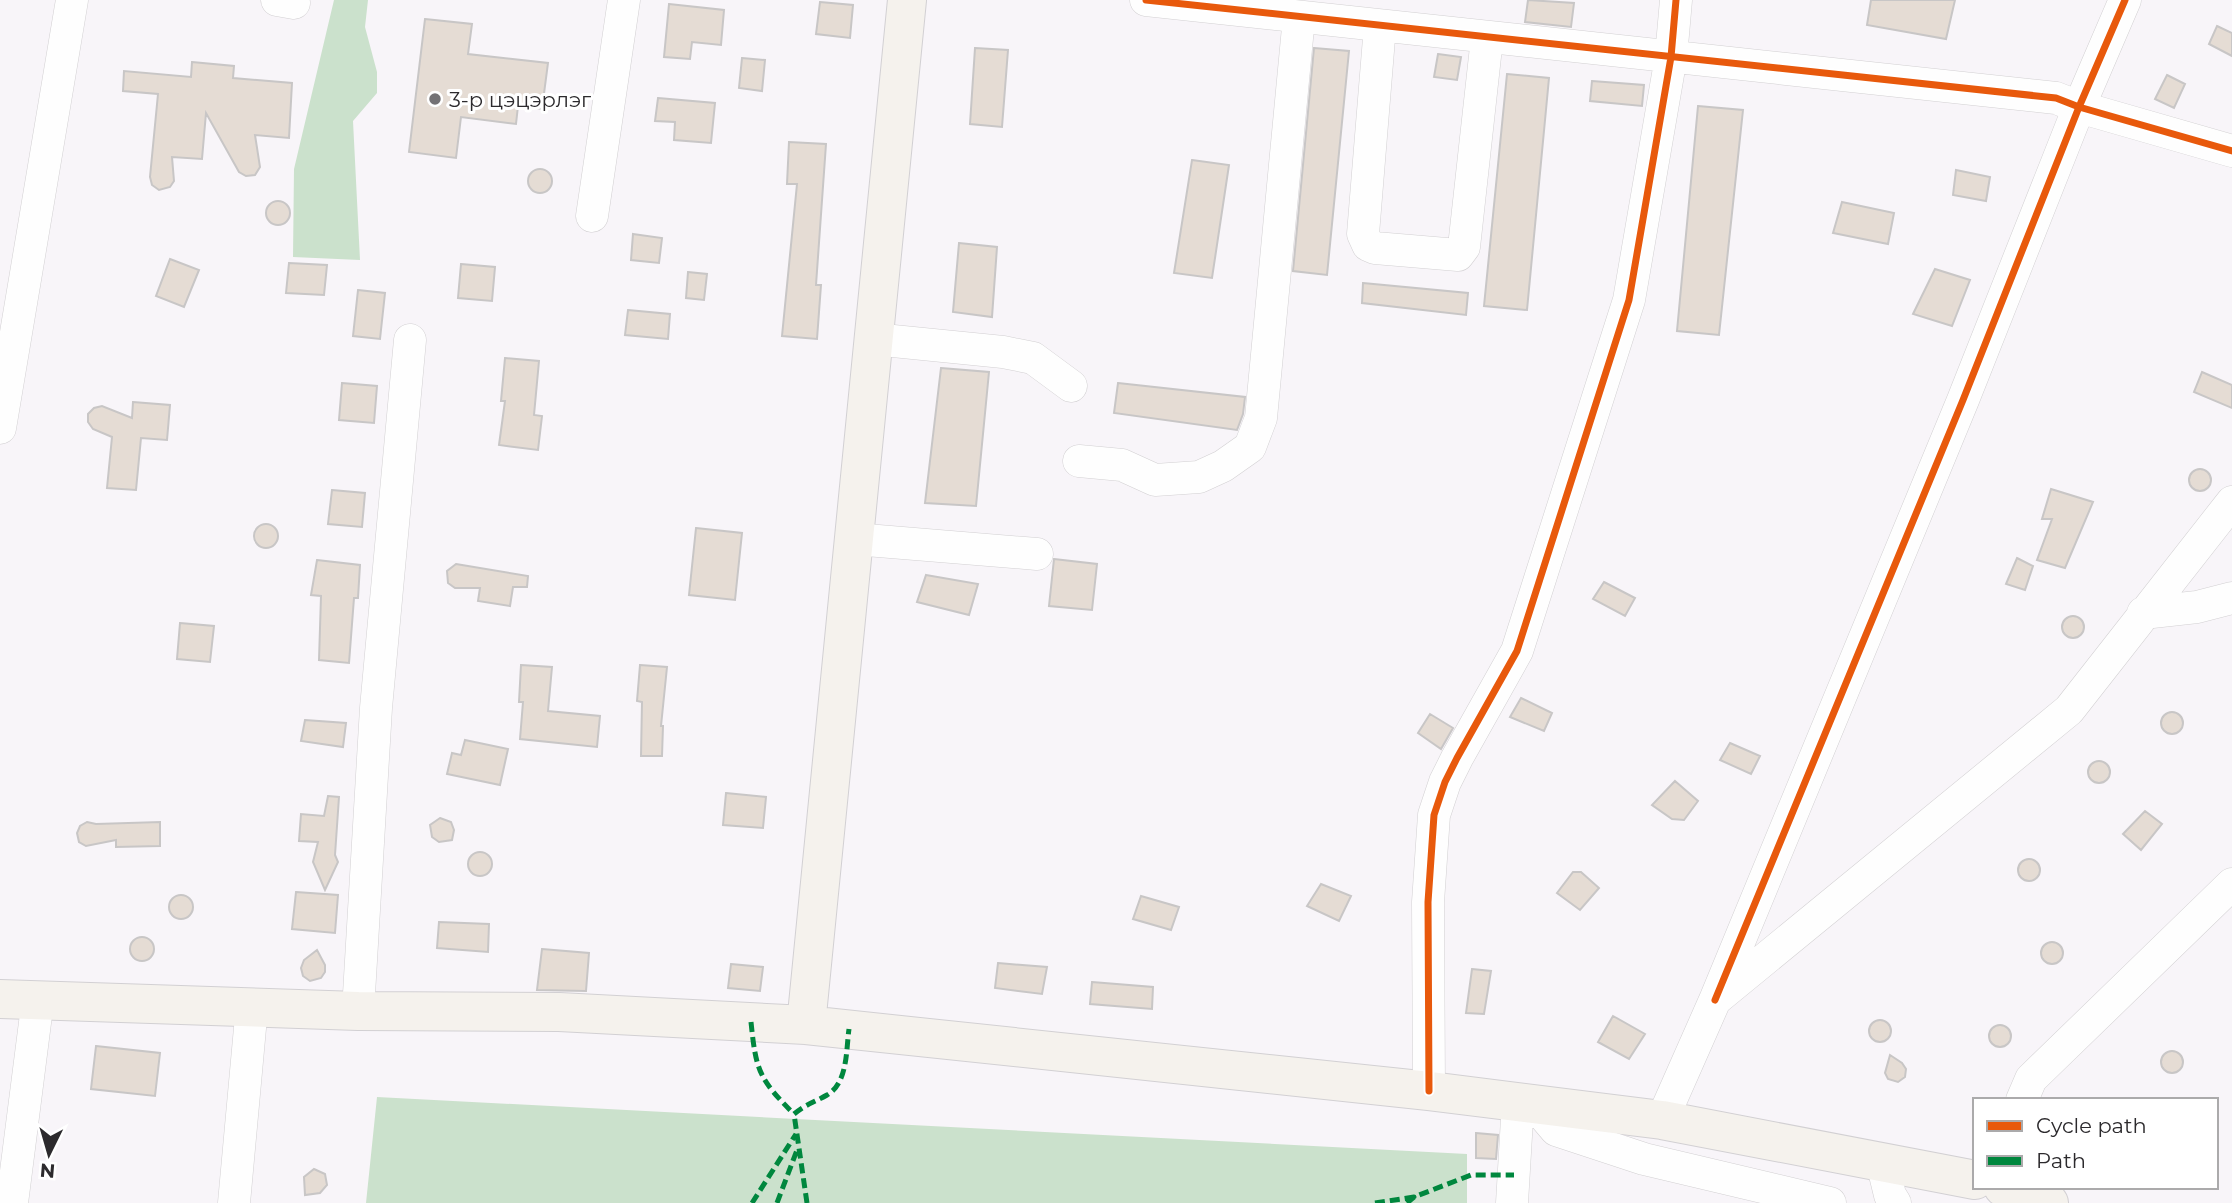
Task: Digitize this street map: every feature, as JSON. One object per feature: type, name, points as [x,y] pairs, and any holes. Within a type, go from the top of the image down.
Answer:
[{"type":"main road","points":[[806,1025],[907,0]]},
{"type":"main road","points":[[0,999],[358,1011],[559,1012],[806,1025],[1429,1091],[1662,1119],[1882,1162],[1973,1184]]},
{"type":"main road","points":[[1996,1190],[2049,1203]]},
{"type":"street","points":[[0,428],[72,0]]},
{"type":"street","points":[[592,216],[624,0]]},
{"type":"street","points":[[1146,0],[2056,98],[2232,151]]},
{"type":"street","points":[[1429,1091],[1428,902],[1434,815],[1457,758],[1517,651],[1629,300],[1671,57],[1676,0]]},
{"type":"street","points":[[1662,1119],[1716,1000],[2125,0]]},
{"type":"street","points":[[1080,461],[1122,465],[1155,480],[1199,477],[1223,466],[1250,447],[1261,418],[1299,17]]},
{"type":"street","points":[[1380,26],[1363,234],[1368,245],[1375,248],[1458,255],[1464,247],[1487,38]]},
{"type":"street","points":[[873,339],[1003,352],[1033,358],[1071,386]]},
{"type":"street","points":[[358,1011],[376,708],[410,340]]},
{"type":"street","points":[[1716,1000],[2069,710],[2232,502]]},
{"type":"street","points":[[854,539],[1037,554]]},
{"type":"street","points":[[2143,614],[2197,607],[2232,598]]},
{"type":"street","points":[[2023,1098],[2031,1079],[2232,884]]},
{"type":"street","points":[[12,1203],[38,999]]},
{"type":"street","points":[[234,1203],[253,1006]]},
{"type":"street","points":[[1512,1203],[1526,1103]]},
{"type":"street","points":[[1526,1103],[1556,1130],[1619,1151],[1830,1203]]},
{"type":"street","points":[[1882,1162],[1890,1195],[1895,1203]]},
{"type":"green space","points":[[334,0],[368,0],[365,27],[377,72],[377,93],[353,121],[360,260],[293,257],[294,169]]},
{"type":"green space","points":[[377,1097],[1467,1154],[1467,1203],[366,1203]]},
{"type":"building","points":[[1528,0],[1574,3],[1571,27],[1525,22]]},
{"type":"building","points":[[1871,0],[1955,0],[1946,39],[1867,25]]},
{"type":"building","points":[[820,2],[853,5],[850,38],[816,34]]},
{"type":"building","points":[[669,4],[724,10],[721,45],[692,42],[690,59],[664,57]]},
{"type":"building","points":[[425,19],[472,24],[468,54],[548,63],[542,109],[518,106],[516,124],[461,117],[456,158],[409,152]]},
{"type":"building","points":[[2217,26],[2232,33],[2232,56],[2209,44]]},
{"type":"building","points":[[975,48],[1008,50],[1002,127],[970,124]]},
{"type":"building","points":[[1314,48],[1349,51],[1327,275],[1293,271]]},
{"type":"building","points":[[1438,54],[1461,57],[1457,80],[1434,77]]},
{"type":"building","points":[[742,58],[765,60],[762,91],[739,88]]},
{"type":"building","points":[[192,62],[234,66],[233,78],[292,83],[289,138],[255,135],[260,167],[255,175],[246,176],[239,172],[206,113],[202,159],[172,157],[174,181],[170,187],[159,190],[152,185],[150,177],[158,94],[123,91],[124,71],[191,77]]},
{"type":"building","points":[[1507,74],[1549,78],[1527,310],[1484,306]]},
{"type":"building","points":[[2167,75],[2185,84],[2174,108],[2155,99]]},
{"type":"building","points":[[1592,81],[1644,85],[1642,106],[1590,101]]},
{"type":"building","points":[[658,98],[715,103],[711,143],[674,140],[675,122],[655,121]]},
{"type":"building","points":[[1698,106],[1743,110],[1719,335],[1677,331]]},
{"type":"building","points":[[789,142],[826,144],[816,285],[821,285],[817,339],[782,336],[797,184],[787,184]]},
{"type":"building","points":[[1192,160],[1229,165],[1212,278],[1174,273]]},
{"type":"building","points":[[540,169],[549,172],[552,181],[549,190],[540,193],[531,190],[528,181],[531,172]]},
{"type":"building","points":[[1956,170],[1990,177],[1986,201],[1953,195]]},
{"type":"building","points":[[278,201],[287,204],[290,213],[287,222],[278,225],[269,222],[266,213],[269,204]]},
{"type":"building","points":[[1842,202],[1894,213],[1888,244],[1833,233]]},
{"type":"building","points":[[633,234],[662,238],[659,263],[631,260]]},
{"type":"building","points":[[959,243],[997,247],[992,317],[953,312]]},
{"type":"building","points":[[170,259],[199,270],[184,307],[156,296]]},
{"type":"building","points":[[289,263],[327,265],[324,295],[286,293]]},
{"type":"building","points":[[461,264],[495,267],[492,301],[458,298]]},
{"type":"building","points":[[1935,269],[1970,280],[1952,326],[1913,314]]},
{"type":"building","points":[[688,272],[707,274],[704,300],[686,298]]},
{"type":"building","points":[[1363,283],[1468,293],[1466,315],[1362,303]]},
{"type":"building","points":[[358,290],[385,293],[380,339],[353,336]]},
{"type":"building","points":[[628,310],[670,314],[668,339],[625,335]]},
{"type":"building","points":[[505,358],[539,361],[534,415],[542,416],[538,450],[499,445],[505,401],[501,401]]},
{"type":"building","points":[[941,368],[989,372],[976,506],[925,503]]},
{"type":"building","points":[[2202,372],[2232,385],[2232,408],[2194,392]]},
{"type":"building","points":[[342,383],[377,386],[374,423],[339,420]]},
{"type":"building","points":[[1118,383],[1245,397],[1243,414],[1237,430],[1114,413]]},
{"type":"building","points":[[133,402],[170,405],[167,440],[141,438],[136,490],[107,488],[112,437],[93,429],[88,422],[88,414],[94,408],[102,406],[132,418]]},
{"type":"building","points":[[2200,469],[2208,472],[2211,480],[2208,488],[2200,491],[2192,488],[2189,480],[2192,472]]},
{"type":"building","points":[[2051,489],[2093,502],[2065,568],[2037,560],[2052,519],[2042,519]]},
{"type":"building","points":[[332,490],[365,493],[362,527],[328,524]]},
{"type":"building","points":[[266,524],[275,527],[278,536],[275,545],[266,548],[257,545],[254,536],[257,527]]},
{"type":"building","points":[[696,528],[742,533],[735,600],[689,595]]},
{"type":"building","points":[[2017,558],[2033,566],[2025,590],[2006,584]]},
{"type":"building","points":[[1054,559],[1097,564],[1092,610],[1049,606]]},
{"type":"building","points":[[317,560],[360,565],[358,598],[354,598],[349,663],[319,660],[321,596],[311,595]]},
{"type":"building","points":[[456,564],[528,576],[527,587],[513,587],[510,606],[478,601],[480,588],[455,588],[448,583],[447,571]]},
{"type":"building","points":[[926,575],[978,584],[969,615],[917,602]]},
{"type":"building","points":[[1604,582],[1635,598],[1625,616],[1593,599]]},
{"type":"building","points":[[2073,616],[2081,619],[2084,627],[2081,635],[2073,638],[2065,635],[2062,627],[2065,619]]},
{"type":"building","points":[[180,623],[214,626],[210,662],[177,659]]},
{"type":"building","points":[[521,665],[552,667],[548,711],[600,716],[597,747],[520,739],[523,702],[519,702]]},
{"type":"building","points":[[640,665],[667,667],[661,726],[662,756],[641,756],[642,702],[637,701]]},
{"type":"building","points":[[1521,698],[1552,713],[1544,731],[1510,717]]},
{"type":"building","points":[[2172,712],[2180,715],[2183,723],[2180,731],[2172,734],[2164,731],[2161,723],[2164,715]]},
{"type":"building","points":[[1430,714],[1453,728],[1441,749],[1418,733]]},
{"type":"building","points":[[305,720],[346,723],[343,747],[301,741]]},
{"type":"building","points":[[465,740],[508,749],[500,785],[447,774],[452,753],[461,755]]},
{"type":"building","points":[[1730,743],[1760,756],[1751,774],[1720,760]]},
{"type":"building","points":[[2099,761],[2107,764],[2110,772],[2107,780],[2099,783],[2091,780],[2088,772],[2091,764]]},
{"type":"building","points":[[1675,781],[1698,801],[1684,820],[1672,819],[1652,805]]},
{"type":"building","points":[[726,793],[766,797],[763,828],[723,825]]},
{"type":"building","points":[[328,796],[339,797],[335,855],[338,862],[325,890],[313,862],[318,842],[299,841],[301,814],[324,816]]},
{"type":"building","points":[[2145,811],[2162,824],[2141,850],[2123,834]]},
{"type":"building","points":[[440,818],[451,822],[454,830],[452,840],[439,842],[432,837],[430,825]]},
{"type":"building","points":[[87,822],[160,822],[160,846],[116,847],[116,840],[86,846],[79,842],[77,833],[80,826]]},
{"type":"building","points":[[480,852],[489,855],[492,864],[489,873],[480,876],[471,873],[468,864],[471,855]]},
{"type":"building","points":[[2029,859],[2037,862],[2040,870],[2037,878],[2029,881],[2021,878],[2018,870],[2021,862]]},
{"type":"building","points":[[1573,872],[1581,872],[1599,888],[1580,910],[1557,893]]},
{"type":"building","points":[[1321,884],[1351,896],[1339,921],[1307,906]]},
{"type":"building","points":[[296,892],[338,895],[335,933],[292,929]]},
{"type":"building","points":[[181,895],[190,898],[193,907],[190,916],[181,919],[172,916],[169,907],[172,898]]},
{"type":"building","points":[[1141,896],[1179,907],[1171,930],[1133,919]]},
{"type":"building","points":[[439,922],[489,924],[488,952],[437,948]]},
{"type":"building","points":[[142,937],[151,940],[154,949],[151,958],[142,961],[133,958],[130,949],[133,940]]},
{"type":"building","points":[[2052,942],[2060,945],[2063,953],[2060,961],[2052,964],[2044,961],[2041,953],[2044,945]]},
{"type":"building","points":[[542,949],[589,953],[586,991],[537,990]]},
{"type":"building","points":[[317,950],[325,965],[325,972],[321,978],[310,981],[303,976],[301,968],[304,960]]},
{"type":"building","points":[[998,963],[1047,967],[1042,994],[995,988]]},
{"type":"building","points":[[731,964],[763,967],[760,991],[728,988]]},
{"type":"building","points":[[1472,969],[1491,971],[1484,1014],[1466,1013]]},
{"type":"building","points":[[1092,982],[1153,987],[1152,1009],[1090,1004]]},
{"type":"building","points":[[1613,1016],[1645,1034],[1629,1059],[1598,1042]]},
{"type":"building","points":[[1880,1020],[1888,1023],[1891,1031],[1888,1039],[1880,1042],[1872,1039],[1869,1031],[1872,1023]]},
{"type":"building","points":[[2000,1025],[2008,1028],[2011,1036],[2008,1044],[2000,1047],[1992,1044],[1989,1036],[1992,1028]]},
{"type":"building","points":[[96,1046],[160,1053],[155,1096],[91,1089]]},
{"type":"building","points":[[2172,1051],[2180,1054],[2183,1062],[2180,1070],[2172,1073],[2164,1070],[2161,1062],[2164,1054]]},
{"type":"building","points":[[1890,1055],[1906,1069],[1905,1077],[1898,1082],[1888,1079],[1885,1073]]},
{"type":"building","points":[[1476,1133],[1498,1135],[1496,1159],[1476,1158]]},
{"type":"building","points":[[314,1169],[325,1174],[327,1185],[320,1193],[305,1195],[304,1177]]},
{"type":"marked path","points":[[751,1022],[761,1073],[773,1092],[794,1114]]},
{"type":"marked path","points":[[807,1203],[794,1114],[827,1095],[839,1083],[845,1065],[849,1029]]},
{"type":"marked path","points":[[752,1203],[796,1134]]},
{"type":"marked path","points":[[777,1203],[797,1150]]},
{"type":"marked path","points":[[1407,1203],[1414,1197],[1471,1175],[1514,1175]]},
{"type":"marked path","points":[[1375,1203],[1414,1197],[1413,1199]]},
{"type":"cycle path","points":[[1146,0],[2056,98],[2232,151]]},
{"type":"cycle path","points":[[1429,1091],[1428,902],[1434,815],[1445,782],[1457,758],[1517,651],[1629,300],[1671,57],[1676,0]]},
{"type":"cycle path","points":[[1715,1000],[2125,0]]},
{"type":"place","name":"3-р цэцэрлэг","points":[[435,99]]}]
